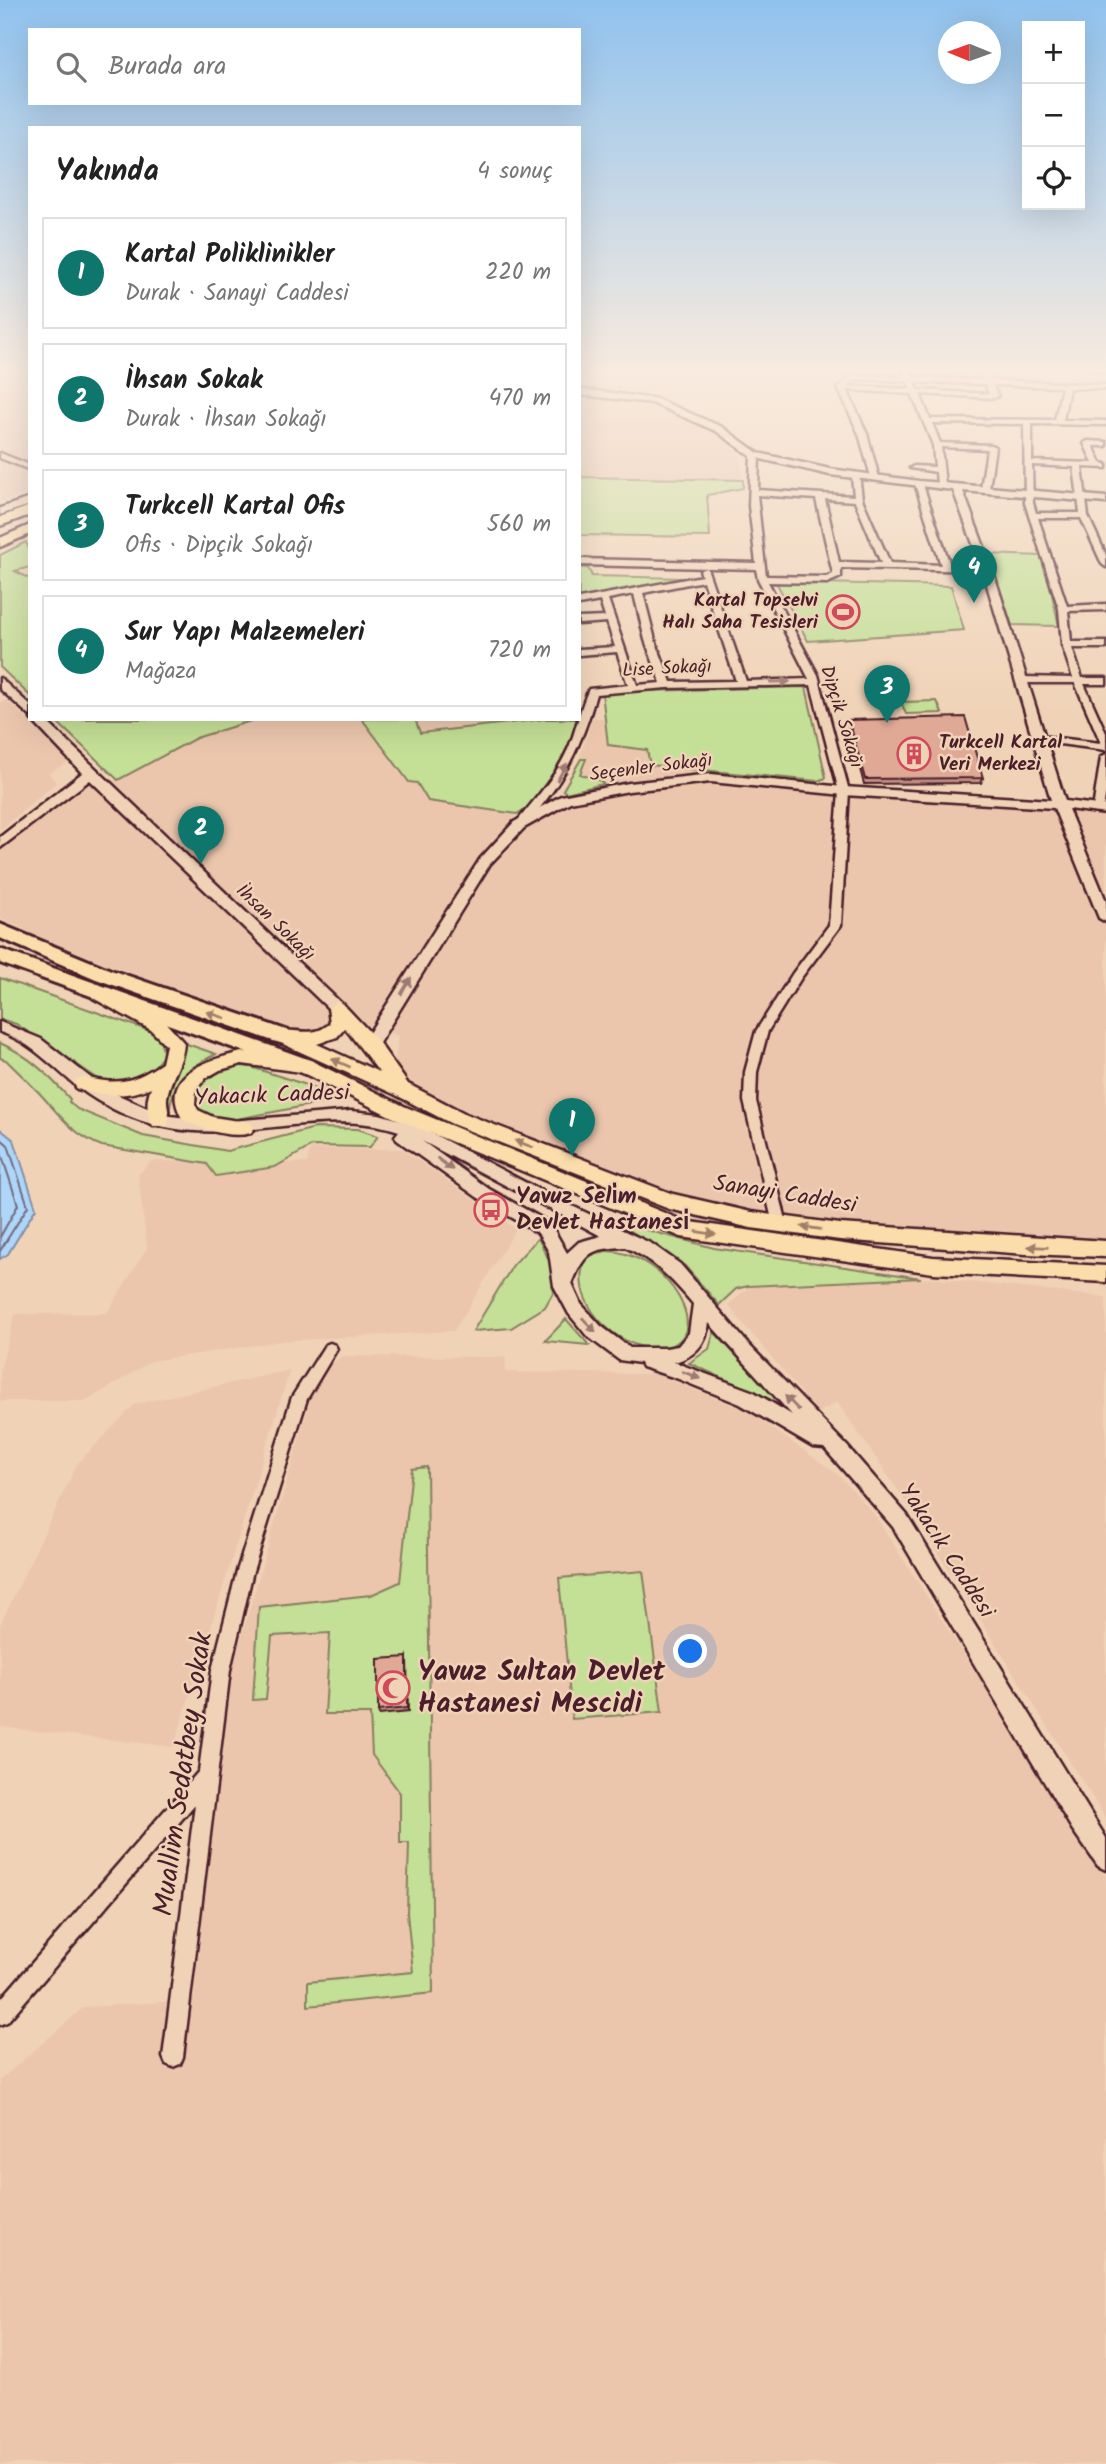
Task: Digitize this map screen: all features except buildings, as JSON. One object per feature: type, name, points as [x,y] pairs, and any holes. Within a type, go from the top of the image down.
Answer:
[{"type":"highway","points":[[0,522],[27,515]]},
{"type":"highway","points":[[0,532],[27,515]]},
{"type":"highway","points":[[0,544],[28,532]]},
{"type":"highway","points":[[0,930],[46,953],[141,989],[281,1036]]},
{"type":"highway","points":[[0,956],[305,1066]]},
{"type":"highway","points":[[0,971],[94,991]]},
{"type":"main road","points":[[0,512],[28,502]]},
{"type":"main road","points":[[94,991],[169,1033],[175,1043],[176,1053],[172,1066],[159,1090],[155,1107],[160,1121]]},
{"type":"main road","points":[[281,1036],[308,1040],[329,1035],[339,1023],[337,1008]]},
{"type":"main road","points":[[337,1008],[370,1044],[401,1089]]},
{"type":"main road","name":"Sanayi Caddesi","points":[[281,1036],[401,1089],[460,1119],[669,1201],[780,1224],[866,1234],[1106,1249]]},
{"type":"main road","points":[[244,1128],[210,1124],[190,1115],[186,1104],[187,1087],[199,1073],[242,1058],[305,1066],[399,1112],[681,1229],[933,1265],[1106,1286]]},
{"type":"main road","points":[[84,1084],[122,1091],[152,1080],[172,1066]]},
{"type":"main road","points":[[933,1265],[1106,1273]]},
{"type":"street","name":"Dipçik Sokağı","points":[[754,482],[762,579],[815,682],[845,791],[835,925],[797,976],[762,1031],[751,1072],[750,1101],[780,1224]]},
{"type":"street","points":[[857,482],[858,499],[886,565]]},
{"type":"street","points":[[904,482],[1106,500]]},
{"type":"street","points":[[985,489],[986,482]]},
{"type":"street","points":[[1029,482],[1033,516],[1063,609],[1067,645],[1078,680],[1102,728],[1106,746],[1040,739]]},
{"type":"street","points":[[1080,482],[1084,516],[1106,564]]},
{"type":"street","points":[[919,484],[946,566]]},
{"type":"street","points":[[957,487],[988,568],[1059,804],[1106,918]]},
{"type":"street","points":[[753,492],[858,499]]},
{"type":"street","points":[[762,579],[831,579],[838,575],[820,497]]},
{"type":"street","points":[[1033,516],[1084,516]]},
{"type":"street","points":[[581,562],[759,566]]},
{"type":"street","points":[[702,565],[742,683]]},
{"type":"street","points":[[836,565],[988,568]]},
{"type":"street","points":[[581,602],[707,578]]},
{"type":"street","points":[[638,591],[650,640],[667,685]]},
{"type":"street","points":[[604,598],[633,687]]},
{"type":"street","points":[[1063,609],[1106,607]]},
{"type":"street","points":[[581,621],[611,619]]},
{"type":"street","points":[[1067,645],[1106,645]]},
{"type":"street","points":[[581,652],[619,649]]},
{"type":"street","points":[[1023,680],[1106,681]]},
{"type":"street","points":[[0,682],[28,710]]},
{"type":"street","name":"Lise Sokağı","points":[[519,825],[544,800],[575,750],[592,691],[667,685],[815,682]]},
{"type":"street","name":"İhsan Sokağı","points":[[39,721],[90,774],[337,1008]]},
{"type":"street","points":[[1102,810],[1106,757]]},
{"type":"street","points":[[0,844],[90,774]]},
{"type":"street","name":"Seçenler Sokağı","points":[[370,1044],[485,862],[519,825],[566,799],[629,787],[711,778],[845,791],[1059,804],[1102,810]]},
{"type":"street","name":"Yakacık Caddesi","points":[[0,1027],[19,1032],[49,1049],[84,1084],[160,1121],[200,1129],[244,1128],[323,1117],[391,1123],[432,1138],[487,1170],[646,1249],[674,1269],[743,1352],[839,1452],[900,1521],[1080,1821],[1106,1858]]},
{"type":"street","name":"Yakacık Caddesi","points":[[365,1119],[419,1145],[483,1193],[544,1228],[558,1251],[563,1286],[575,1309],[594,1331],[626,1355]]},
{"type":"street","points":[[563,1286],[569,1264],[583,1248],[591,1244],[626,1240]]},
{"type":"street","points":[[626,1355],[666,1356],[684,1352],[693,1345],[698,1335],[702,1303]]},
{"type":"street","name":"Muallim Sedatbey Sokak","points":[[173,2057],[221,1670],[245,1571],[300,1397],[330,1349]]},
{"type":"street","points":[[626,1355],[680,1371],[747,1398],[839,1452]]},
{"type":"street","points":[[0,2015],[208,1775]]},
{"type":"shaded area","points":[[0,482],[28,482],[28,493],[0,502]]},
{"type":"shaded area","points":[[7,700],[69,762],[49,773],[56,783],[0,830],[0,703]]},
{"type":"shaded area","points":[[593,718],[605,718],[608,745],[647,750],[650,765],[720,773],[625,780],[565,794],[560,791],[579,759]]},
{"type":"shaded area","points":[[251,721],[363,721],[409,782],[417,783],[428,801],[517,814],[503,829],[520,834],[564,800],[620,787],[711,783],[1064,805],[1106,813],[1106,1238],[793,1221],[682,1201],[476,1117],[394,1073],[398,1036],[344,1017],[303,1036],[57,946],[0,918],[0,848],[78,781],[118,780],[196,738]]},
{"type":"shaded area","points":[[416,721],[526,721],[420,733]]},
{"type":"shaded area","points":[[310,1149],[402,1149],[516,1229],[454,1331],[281,1341],[152,1361],[87,1401],[0,1401],[0,1370],[15,1314],[107,1313],[147,1248],[138,1175],[151,1161],[307,1163]]},
{"type":"shaded area","points":[[934,1278],[1106,1297],[1106,1819],[898,1490],[837,1402],[818,1413],[728,1305],[749,1287]]},
{"type":"shaded area","points":[[342,1356],[506,1357],[505,1372],[655,1374],[746,1410],[839,1475],[875,1515],[1106,1876],[1106,2464],[0,2464],[0,2080],[84,2007],[193,2000],[232,1668],[318,1374]]},
{"type":"shaded area","points":[[290,1370],[174,1747],[0,1727],[0,1625],[77,1464],[135,1404]]},
{"type":"green space","points":[[581,482],[743,482],[743,488],[707,495],[710,537],[581,535]]},
{"type":"green space","points":[[26,542],[28,547],[28,568],[15,571],[28,578],[28,694],[0,667],[0,555]]},
{"type":"green space","points":[[988,554],[1043,556],[1059,626],[1012,625]]},
{"type":"green space","points":[[581,568],[588,568],[592,576],[684,578],[603,597],[581,599]]},
{"type":"green space","points":[[776,582],[951,586],[964,630],[808,641]]},
{"type":"green space","points":[[806,687],[826,778],[817,781],[650,765],[647,750],[608,745],[602,692]]},
{"type":"green space","points":[[937,701],[942,713],[906,714],[901,702]]},
{"type":"green space","points":[[56,721],[251,721],[196,738],[118,780]]},
{"type":"green space","points":[[363,721],[416,721],[420,733],[527,721],[577,721],[556,773],[538,798],[517,814],[428,801],[417,783],[409,782]]},
{"type":"green space","points":[[581,759],[586,759],[580,774],[603,784],[566,793],[563,790]]},
{"type":"green space","points":[[0,978],[147,1030],[160,1039],[164,1055],[148,1074],[120,1082],[100,1080],[16,1024],[0,1019]]},
{"type":"green space","points":[[0,1043],[38,1067],[77,1109],[143,1136],[227,1151],[315,1128],[358,1129],[378,1136],[370,1147],[312,1146],[275,1167],[216,1176],[207,1164],[92,1142],[69,1125],[6,1060],[0,1058]]},
{"type":"green space","points":[[184,1043],[216,1054],[182,1077],[174,1092],[169,1114],[164,1111],[158,1091],[182,1053]]},
{"type":"green space","points":[[231,1065],[251,1067],[347,1098],[226,1121],[200,1114],[192,1099],[198,1086],[212,1073]]},
{"type":"green space","points":[[628,1225],[714,1248],[921,1278],[748,1286],[736,1289],[719,1305],[685,1266],[626,1228]]},
{"type":"green space","points":[[538,1238],[554,1270],[554,1291],[545,1307],[511,1328],[473,1331],[513,1265]]},
{"type":"green space","points":[[605,1251],[628,1255],[649,1265],[666,1280],[679,1297],[686,1315],[686,1331],[677,1342],[659,1348],[630,1343],[616,1335],[593,1313],[582,1285],[582,1270],[588,1257]]},
{"type":"green space","points":[[566,1319],[589,1345],[545,1341]]},
{"type":"green space","points":[[714,1332],[783,1405],[689,1363],[709,1349]]},
{"type":"green space","points":[[427,1467],[433,1993],[308,2006],[308,1982],[413,1972],[407,1913],[409,1843],[400,1843],[400,1793],[372,1755],[370,1714],[325,1714],[330,1633],[272,1636],[266,1699],[253,1700],[259,1607],[371,1595],[400,1582],[412,1469]]},
{"type":"green space","points":[[643,1571],[662,1712],[572,1719],[559,1578]]},
{"type":"water","points":[[0,1129],[14,1140],[36,1208],[8,1254],[0,1259]]},
{"type":"place","name":"Sur Yapı Malzemeleri","points":[[974,603]]},
{"type":"place","name":"Kartal Topselvi Halı Saha Tesisleri","points":[[843,612]]},
{"type":"place","name":"Turkcell Kartal Ofis","points":[[887,723]]},
{"type":"place","name":"Turkcell Kartal Veri Merkezi","points":[[914,754]]},
{"type":"place","name":"İhsan Sokak","points":[[201,864]]},
{"type":"place","name":"Kartal Poliklinikler","points":[[572,1156]]},
{"type":"place","name":"Yavuz Seli̇m Devlet Hastanesi̇","points":[[491,1210]]},
{"type":"place","name":"Yavuz Sultan Devlet Hastanesi Mescidi","points":[[393,1688]]}]
